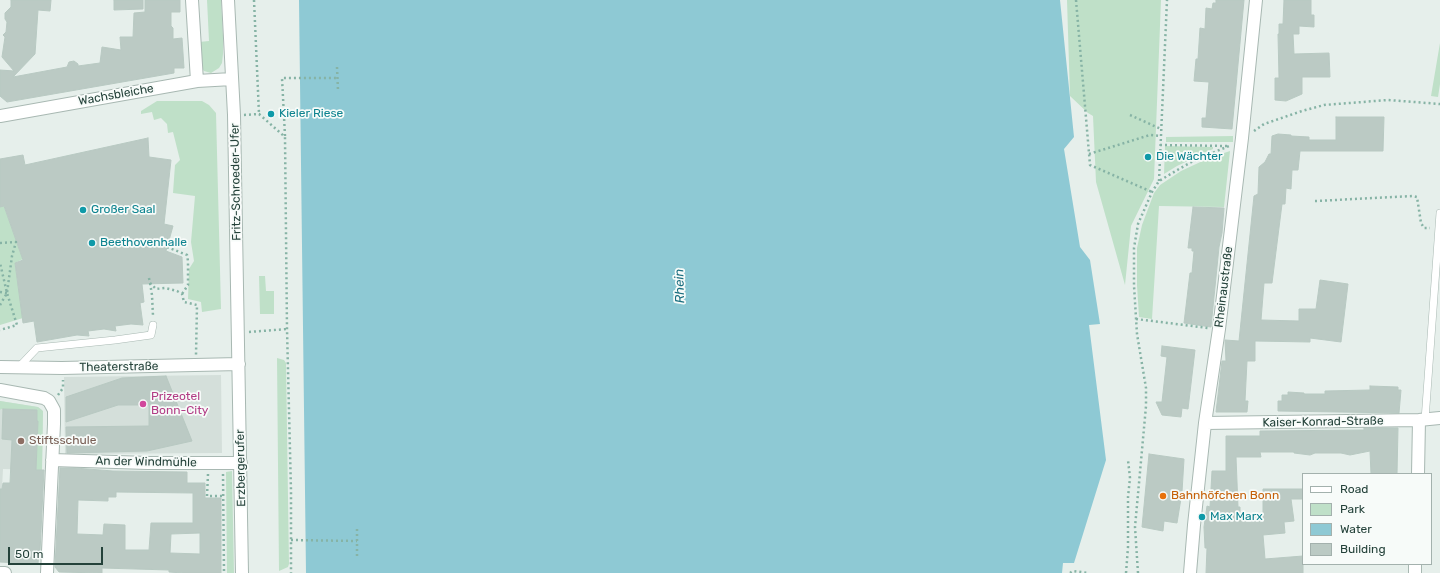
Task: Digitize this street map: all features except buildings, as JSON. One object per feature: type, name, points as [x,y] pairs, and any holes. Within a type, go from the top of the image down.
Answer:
[{"type":"street","points":[[192,0],[197,81]]},
{"type":"street","name":"Fritz-Schroeder-Ufer","points":[[228,0],[234,115],[239,364]]},
{"type":"street","name":"Rheinaustraße","points":[[1190,573],[1205,423],[1219,329],[1242,138],[1256,0]]},
{"type":"street","name":"Wachsbleiche","points":[[0,116],[197,81],[232,79]]},
{"type":"street","name":"Theaterstraße","points":[[0,367],[62,368],[239,364]]},
{"type":"street","name":"Erzbergerufer","points":[[239,364],[242,573]]},
{"type":"street","points":[[0,390],[36,396],[49,401],[54,410],[47,573]]},
{"type":"street","name":"Kaiser-Konrad-Straße","points":[[1205,423],[1422,420],[1440,418]]},
{"type":"street","points":[[1418,473],[1422,420]]},
{"type":"street","name":"An der Windmühle","points":[[52,460],[208,464],[241,463]]},
{"type":"street","points":[[0,573],[5,573]]},
{"type":"lane","points":[[1422,420],[1440,213]]},
{"type":"lane","points":[[18,367],[37,348],[151,335],[153,325]]},
{"type":"path","points":[[254,0],[259,114],[285,136]]},
{"type":"path","points":[[1076,0],[1090,165],[1152,192]]},
{"type":"path","points":[[1159,181],[1167,0]]},
{"type":"path","points":[[337,67],[338,90]]},
{"type":"path","points":[[291,573],[285,136],[282,78],[337,78]]},
{"type":"path","points":[[1242,138],[1264,124],[1324,105],[1388,100],[1440,104]]},
{"type":"path","points":[[1130,115],[1161,129]]},
{"type":"path","points":[[1089,154],[1150,135],[1161,136]]},
{"type":"path","points":[[1138,573],[1135,527],[1146,406],[1146,388],[1136,319],[1134,286],[1134,248],[1138,224],[1152,192],[1159,181],[1193,161],[1230,146],[1160,145]]},
{"type":"path","points":[[1315,201],[1413,196],[1417,198],[1421,224],[1424,228]]},
{"type":"path","points":[[0,243],[16,242],[12,256],[6,293],[0,305]]},
{"type":"path","points":[[167,247],[187,255],[188,285],[182,294]]},
{"type":"path","points":[[0,263],[6,293],[17,325],[0,330]]},
{"type":"path","points":[[149,278],[152,295],[153,325]]},
{"type":"path","points":[[150,283],[156,289],[165,288],[177,290],[182,294],[184,302],[197,305],[196,338]]},
{"type":"path","points":[[0,292],[6,293]]},
{"type":"path","points":[[1136,319],[1219,329]]},
{"type":"path","points":[[239,333],[287,329]]},
{"type":"path","points":[[61,392],[63,384]]},
{"type":"path","points":[[1126,573],[1130,478],[1128,460]]},
{"type":"path","points":[[208,464],[207,496],[223,496]]},
{"type":"path","points":[[222,464],[224,573]]},
{"type":"path","points":[[357,526],[357,556]]},
{"type":"path","points":[[291,540],[357,541]]},
{"type":"path","points":[[1070,573],[1073,571],[1089,573]]},
{"type":"shaded area","name":"Prizeotel Bonn-City","points":[[221,375],[222,453],[65,454],[64,377]]},
{"type":"shaded area","name":"Stiftsschule","points":[[0,401],[38,407],[43,413],[42,470],[3,469],[0,501]]},
{"type":"green space","points":[[207,0],[221,0],[223,36],[222,63],[219,68],[211,73],[204,71],[201,67],[199,42],[209,41]]},
{"type":"green space","points":[[1067,0],[1161,0],[1154,179],[1131,226],[1125,285],[1096,182],[1093,116],[1070,96]]},
{"type":"green space","points":[[1440,43],[1440,84],[1438,97],[1431,96]]},
{"type":"green space","points":[[157,101],[202,101],[209,105],[216,113],[221,309],[202,312],[201,302],[188,299],[189,269],[194,261],[191,242],[195,196],[173,193],[175,165],[180,160],[173,132],[168,133],[167,124],[161,118],[154,120],[152,112],[141,114],[141,111]]},
{"type":"green space","points":[[1233,136],[1233,142],[1166,142],[1166,137]]},
{"type":"green space","points":[[1165,146],[1213,147],[1213,149],[1177,166],[1164,174]]},
{"type":"green space","points":[[1230,151],[1224,207],[1159,206],[1152,319],[1139,317],[1137,248],[1142,225],[1154,193],[1160,185],[1181,171],[1209,158]]},
{"type":"green space","points":[[4,206],[23,259],[15,263],[23,318],[0,325],[0,207]]},
{"type":"green space","points":[[259,276],[265,276],[266,291],[274,291],[274,314],[260,314]]},
{"type":"green space","points":[[277,358],[284,360],[286,363],[289,564],[288,567],[279,571]]},
{"type":"green space","points":[[0,401],[38,407],[43,411],[42,470],[36,470],[37,410],[0,410]]},
{"type":"green space","points":[[232,471],[234,573],[227,573],[226,472]]},
{"type":"water","name":"Rhein","points":[[299,0],[1060,0],[1074,137],[1064,149],[1080,247],[1090,260],[1100,324],[1089,325],[1106,460],[1074,563],[1063,563],[1062,573],[306,573]]},
{"type":"place","name":"Kieler Riese","points":[[271,114]]},
{"type":"place","name":"Die Wächter","points":[[1148,157]]},
{"type":"place","name":"Großer Saal","points":[[83,210]]},
{"type":"place","name":"Beethovenhalle","points":[[92,243]]},
{"type":"place","name":"Prizeotel Bonn-City","points":[[143,404]]},
{"type":"place","name":"Stiftsschule","points":[[21,441]]},
{"type":"place","name":"Bahnhöfchen Bonn","points":[[1163,496]]},
{"type":"place","name":"Max Marx","points":[[1202,517]]}]
